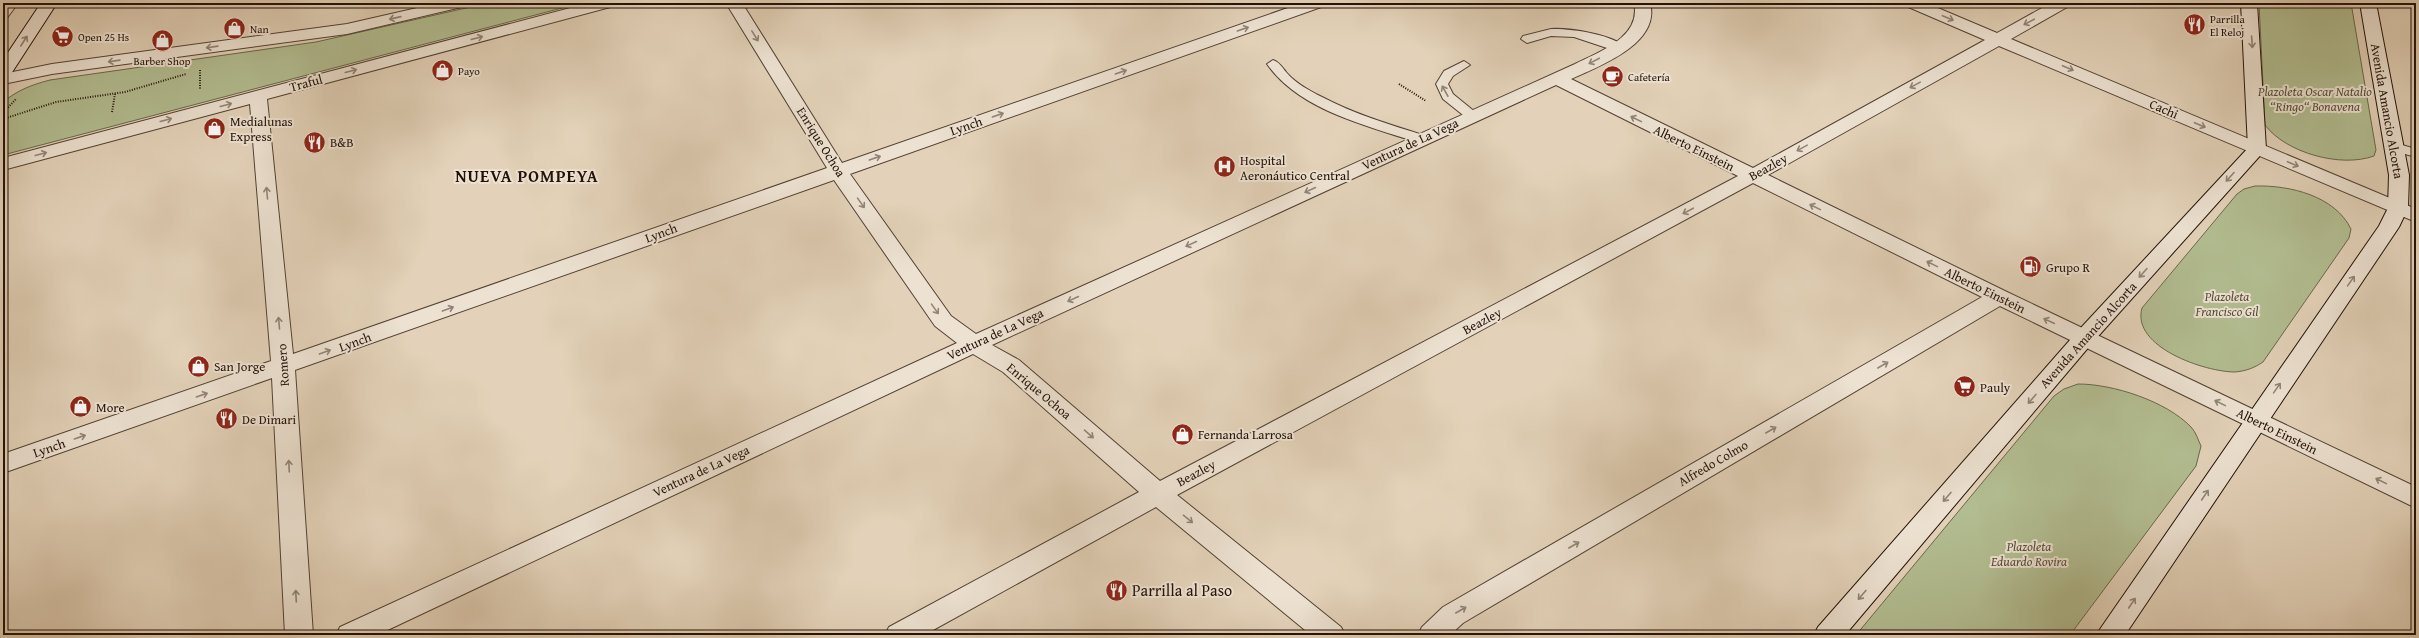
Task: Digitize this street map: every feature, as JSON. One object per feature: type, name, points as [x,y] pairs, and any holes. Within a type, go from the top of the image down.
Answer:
[{"type":"street","points":[[3,73],[48,3]]},
{"type":"street","points":[[3,79],[52,69],[347,29],[460,3]]},
{"type":"street","name":"Traful","points":[[3,164],[608,3]]},
{"type":"street","name":"Enrique Ochoa","points":[[734,3],[838,170],[943,321],[974,344],[1011,366],[1158,494],[1331,635]]},
{"type":"street","name":"Lynch","points":[[3,464],[283,367],[838,170],[1318,3]]},
{"type":"street","name":"Ventura de La Vega","points":[[350,635],[974,344],[1421,139],[1556,79],[1618,48],[1638,32],[1644,11],[1642,3]]},
{"type":"street","name":"Cachi","points":[[1912,3],[2407,212]]},
{"type":"street","name":"Beazley","points":[[900,635],[1158,494],[1752,176],[1997,38],[2063,3]]},
{"type":"street","points":[[2249,3],[2257,149]]},
{"type":"street","name":"Avenida Amancio Alcorta","points":[[2110,635],[2255,420],[2389,227],[2407,212],[2368,3]]},
{"type":"street","name":"Alberto Einstein","points":[[1556,79],[1999,297],[2416,498]]},
{"type":"street","name":"Romero","points":[[258,96],[283,367],[299,635]]},
{"type":"street","name":"Avenida Amancio Alcorta","points":[[1828,635],[2084,337],[2257,149]]},
{"type":"street","name":"Alfredo Colmo","points":[[1432,635],[1453,615],[1999,297]]},
{"type":"lane","points":[[3,15],[12,3]]},
{"type":"lane","points":[[1527,39],[1546,33],[1576,32],[1592,36],[1618,48]]},
{"type":"lane","points":[[1273,64],[1278,73],[1288,82],[1320,100],[1421,139]]},
{"type":"lane","points":[[1464,65],[1448,74],[1442,84],[1448,96],[1472,116]]},
{"type":"lane","points":[[2394,148],[2416,153]]},
{"type":"path","points":[[200,69],[200,92]]},
{"type":"path","points":[[1399,84],[1410,92]]},
{"type":"path","points":[[112,115],[115,94]]},
{"type":"green space","points":[[488,3],[581,3],[3,155],[3,102],[19,91],[37,84],[50,80],[316,42]]},
{"type":"green space","name":"Plazoleta Oscar Natalio “Ringo“ Bonavena","points":[[2259,3],[2351,3],[2376,150],[2374,156],[2346,160],[2315,156],[2286,143],[2274,135],[2265,125]]},
{"type":"green space","name":"Plazoleta Francisco Gil","points":[[2255,186],[2269,186],[2297,190],[2323,201],[2334,208],[2344,218],[2351,229],[2349,238],[2263,362],[2250,369],[2235,372],[2222,371],[2189,362],[2173,355],[2159,345],[2148,334],[2142,322],[2142,308],[2237,194],[2244,189]]},
{"type":"green space","name":"Plazoleta Eduardo Rovira","points":[[2078,384],[2107,387],[2123,391],[2168,409],[2191,427],[2201,446],[2196,466],[2070,635],[1856,635],[2054,396],[2064,389]]},
{"type":"place","name":"Parrilla El Reloj","points":[[2195,25]]},
{"type":"place","name":"Nan","points":[[234,29]]},
{"type":"place","name":"Open 25 Hs","points":[[62,37]]},
{"type":"place","name":"Barber Shop","points":[[162,41]]},
{"type":"place","name":"Payo","points":[[443,71]]},
{"type":"place","name":"Cafetería","points":[[1612,77]]},
{"type":"place","name":"Medialunas Express","points":[[214,128]]},
{"type":"place","name":"B&B","points":[[315,142]]},
{"type":"place","name":"Hospital Aeronáutico Central","points":[[1224,167]]},
{"type":"place","name":"Grupo R","points":[[2031,267]]},
{"type":"place","name":"San Jorge","points":[[199,366]]},
{"type":"place","name":"Pauly","points":[[1965,387]]},
{"type":"place","name":"More","points":[[81,407]]},
{"type":"place","name":"De Dimari","points":[[227,419]]},
{"type":"place","name":"Fernanda Larrosa","points":[[1183,434]]},
{"type":"place","name":"Parrilla al Paso","points":[[1117,590]]},
{"type":"district","name":"NUEVA POMPEYA","points":[[527,175]]}]
